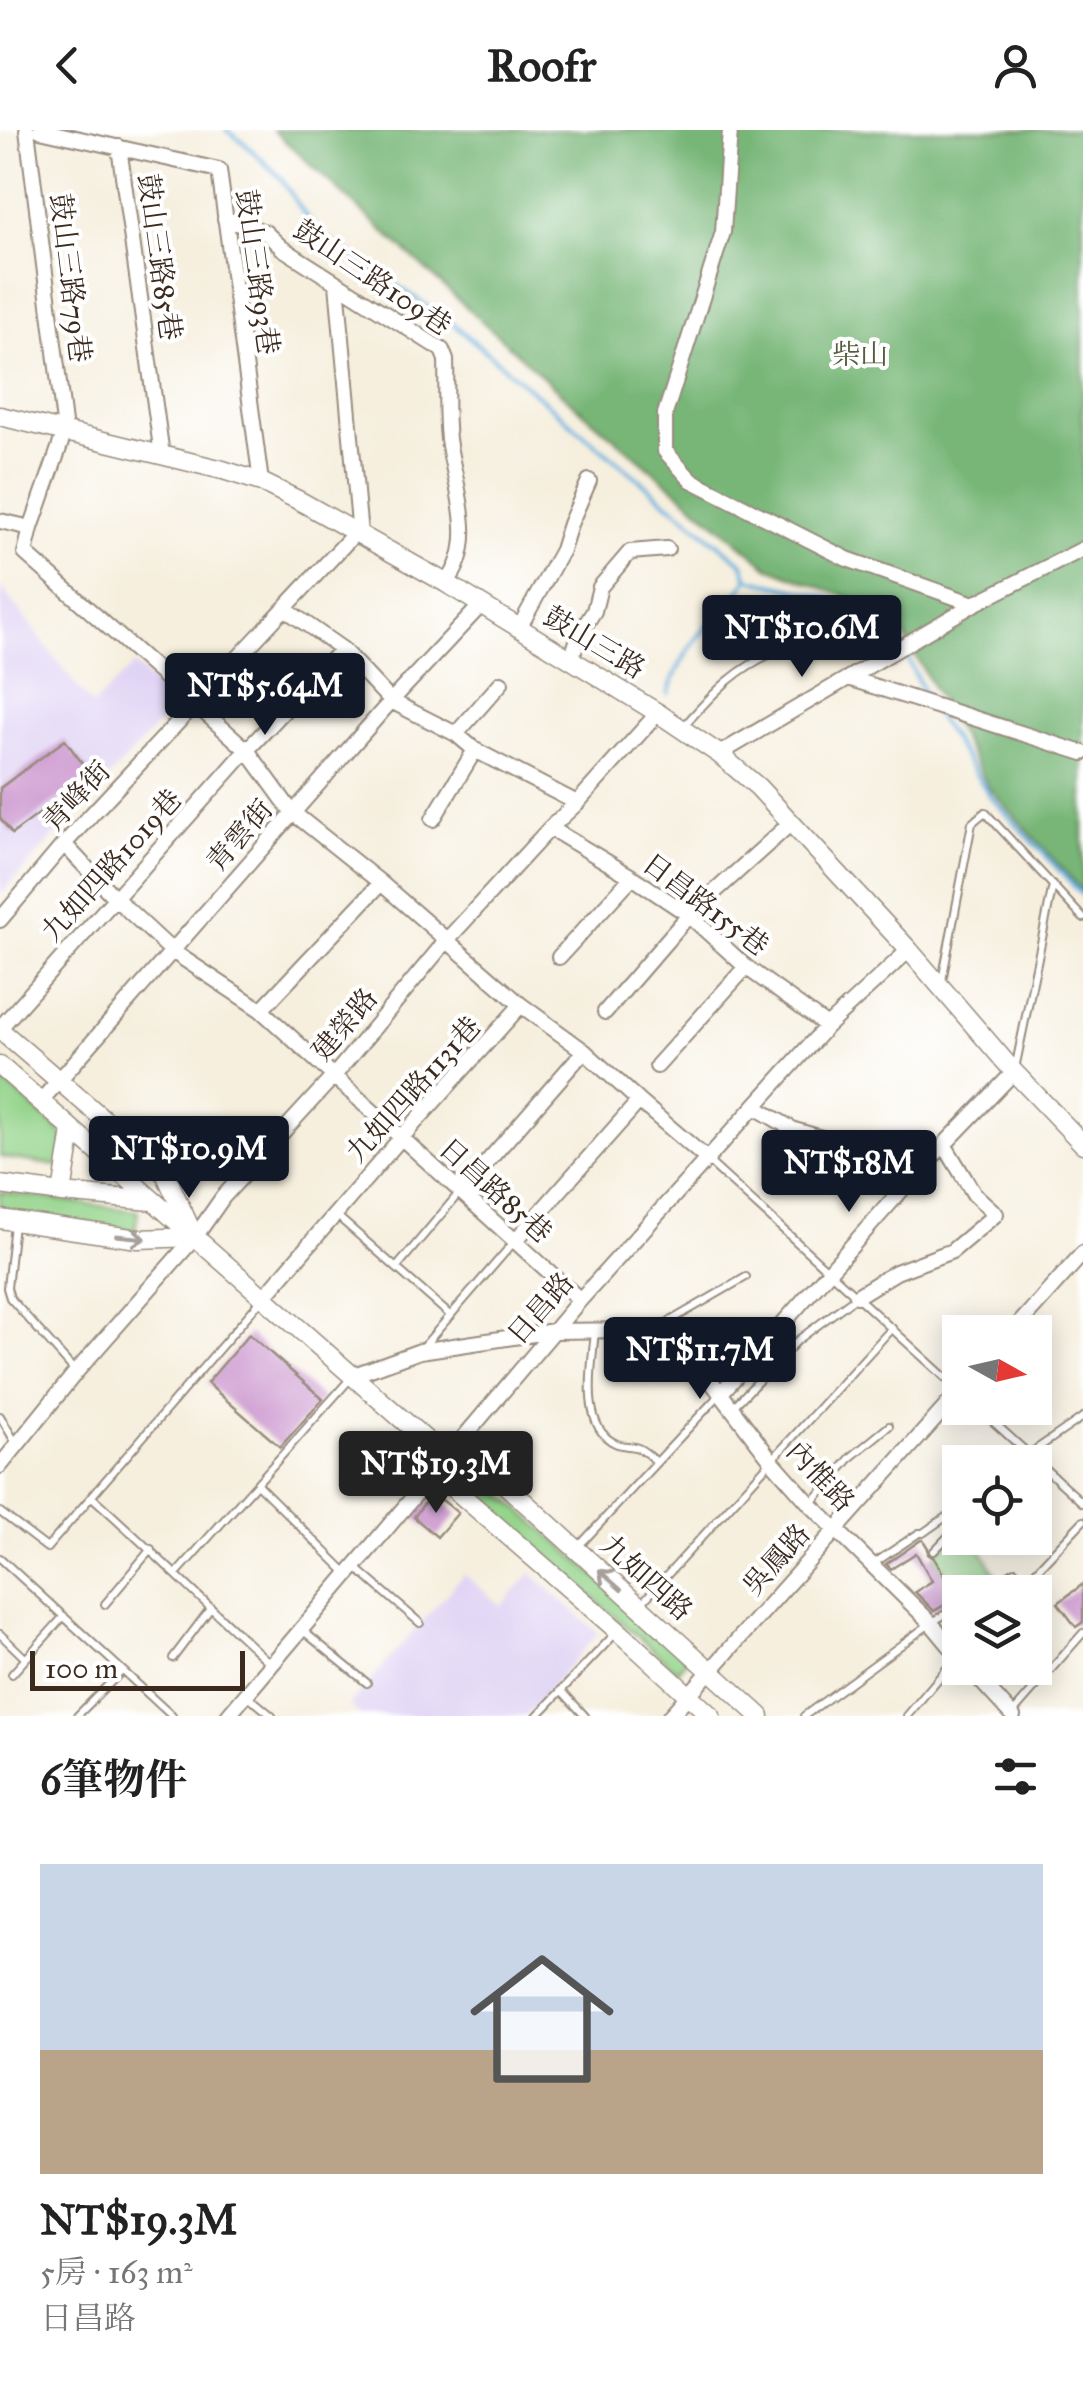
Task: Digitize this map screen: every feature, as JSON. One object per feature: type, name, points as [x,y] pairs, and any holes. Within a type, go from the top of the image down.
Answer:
[{"type":"street","name":"鼓山三路79巷","points":[[27,130],[66,432]]},
{"type":"street","name":"鼓山三路85巷","points":[[40,130],[120,147],[162,455]]},
{"type":"street","points":[[730,130],[722,232],[666,414],[665,451],[692,480],[847,559],[974,604]]},
{"type":"street","name":"鼓山三路93巷","points":[[120,147],[219,170],[262,482]]},
{"type":"street","name":"鼓山三路109巷","points":[[225,219],[265,232],[282,248],[442,350],[446,360],[448,436],[463,528],[460,562],[446,584]]},
{"type":"street","points":[[337,284],[358,534]]},
{"type":"street","name":"鼓山三路","points":[[0,416],[262,482],[446,584],[682,729],[719,754],[792,822],[1083,1144]]},
{"type":"street","points":[[66,432],[25,553],[247,750],[292,812],[381,883],[521,1005],[584,1052],[708,1160]]},
{"type":"street","points":[[519,628],[562,550],[590,481]]},
{"type":"street","points":[[0,520],[31,528]]},
{"type":"street","name":"青峰街","points":[[0,920],[64,844],[358,534]]},
{"type":"street","points":[[571,660],[579,635],[594,611],[600,587],[630,552],[666,549]]},
{"type":"street","points":[[719,754],[974,604],[1083,549]]},
{"type":"street","name":"青雲街","points":[[40,1102],[390,701],[481,605]]},
{"type":"street","points":[[285,610],[342,649],[390,701],[577,803]]},
{"type":"street","name":"九如四路1019巷","points":[[0,1029],[247,750],[342,649]]},
{"type":"street","points":[[848,678],[1083,753]]},
{"type":"street","points":[[456,734],[501,683]]},
{"type":"street","name":"建榮路","points":[[0,1466],[194,1237],[223,1197],[333,1076],[446,940],[658,713]]},
{"type":"street","points":[[434,819],[475,750]]},
{"type":"street","points":[[605,1012],[689,915],[792,822]]},
{"type":"street","name":"日昌路155巷","points":[[550,828],[689,915],[746,967],[827,1026]]},
{"type":"street","name":"日昌路85巷","points":[[64,844],[114,898],[172,950],[261,1010],[580,1300]]},
{"type":"street","points":[[559,957],[632,877]]},
{"type":"street","points":[[261,1010],[381,883]]},
{"type":"street","name":"日昌路","points":[[228,1716],[580,1300],[827,1026],[909,950]]},
{"type":"street","points":[[657,1066],[746,967]]},
{"type":"street","name":"九如四路1131巷","points":[[264,1297],[521,1005]]},
{"type":"street","name":"九如四路","points":[[0,1029],[164,1170],[194,1237]]},
{"type":"street","points":[[460,1192],[584,1052]]},
{"type":"street","name":"九如四路","points":[[0,1066],[445,1457],[453,1488],[711,1716]]},
{"type":"street","points":[[721,1394],[829,1270],[1014,1072]]},
{"type":"street","points":[[515,1241],[639,1102]]},
{"type":"street","points":[[755,1107],[794,1130],[910,1160],[923,1167]]},
{"type":"street","points":[[62,1193],[72,1130]]},
{"type":"street","points":[[857,1296],[896,1272],[952,1252],[996,1214],[974,1194],[946,1146]]},
{"type":"street","points":[[0,1185],[153,1201]]},
{"type":"street","points":[[7,1220],[138,1238],[194,1237]]},
{"type":"street","points":[[1027,1315],[1083,1253]]},
{"type":"street","name":"內惟路","points":[[354,1374],[420,1351],[554,1331],[596,1329],[650,1332],[667,1337],[692,1356],[772,1462],[811,1505],[942,1636]]},
{"type":"street","name":"吳鳳路","points":[[670,1716],[942,1411]]},
{"type":"street","name":"九如四路","points":[[445,1457],[477,1459],[760,1716]]},
{"type":"street","name":"內惟路","points":[[984,1685],[1011,1716]]},
{"type":"lane","points":[[682,729],[720,686],[756,660],[782,649],[794,654],[812,648]]},
{"type":"lane","points":[[941,987],[972,823],[985,812],[1083,918]]},
{"type":"lane","points":[[1014,1072],[1053,884]]},
{"type":"lane","points":[[708,1160],[942,1374]]},
{"type":"lane","points":[[396,1268],[460,1192]]},
{"type":"lane","points":[[335,1214],[452,1316]]},
{"type":"lane","points":[[7,1220],[10,1298],[76,1372]]},
{"type":"lane","points":[[420,1351],[515,1241]]},
{"type":"lane","points":[[650,1332],[746,1277]]},
{"type":"lane","points":[[733,1407],[798,1340],[857,1296]]},
{"type":"lane","points":[[0,1512],[47,1548],[264,1297]]},
{"type":"lane","points":[[639,1606],[892,1328]]},
{"type":"lane","points":[[596,1329],[591,1377],[594,1418],[600,1434],[617,1444],[639,1448],[658,1462]]},
{"type":"lane","points":[[176,1574],[354,1374]]},
{"type":"lane","points":[[576,1550],[721,1394]]},
{"type":"lane","points":[[0,1416],[18,1446]]},
{"type":"lane","points":[[1042,1445],[1083,1417]]},
{"type":"lane","points":[[997,1425],[1019,1445]]},
{"type":"lane","points":[[811,1505],[851,1457],[889,1426]]},
{"type":"lane","points":[[1052,1475],[1083,1503]]},
{"type":"lane","points":[[257,1484],[351,1570],[420,1624]]},
{"type":"lane","points":[[92,1497],[273,1665]]},
{"type":"lane","points":[[872,1565],[942,1519]]},
{"type":"lane","points":[[1032,1575],[1083,1521]]},
{"type":"lane","points":[[934,1551],[942,1543]]},
{"type":"lane","points":[[105,1604],[151,1549]]},
{"type":"lane","points":[[0,1558],[172,1716]]},
{"type":"lane","points":[[1008,1575],[1015,1571]]},
{"type":"lane","points":[[172,1658],[210,1609]]},
{"type":"lane","points":[[12,1674],[64,1616]]},
{"type":"lane","points":[[804,1716],[942,1616]]},
{"type":"lane","points":[[302,1630],[366,1684]]},
{"type":"lane","points":[[537,1716],[618,1631]]},
{"type":"lane","points":[[1011,1716],[1083,1633]]},
{"type":"lane","points":[[0,1634],[24,1658]]},
{"type":"lane","points":[[77,1716],[122,1671]]},
{"type":"lane","points":[[907,1716],[942,1680]]},
{"type":"lane","points":[[561,1690],[584,1716]]},
{"type":"lane","points":[[246,1694],[272,1716]]},
{"type":"shaded area","points":[[0,585],[92,706],[134,665],[164,693],[163,719],[0,895]]},
{"type":"shaded area","points":[[531,1573],[598,1633],[525,1716],[361,1716],[349,1705],[464,1574],[501,1606]]},
{"type":"green space","name":"柴山","points":[[273,130],[1083,130],[1083,892],[989,788],[893,615],[768,567],[564,396]]},
{"type":"green space","points":[[0,1078],[64,1135],[59,1166],[0,1157]]},
{"type":"green space","points":[[0,1192],[138,1211],[135,1231],[0,1212]]},
{"type":"green space","points":[[477,1472],[689,1657],[677,1671],[465,1486]]},
{"type":"green space","points":[[942,1549],[942,1555],[984,1555],[996,1575],[946,1575],[935,1556]]},
{"type":"building","points":[[65,740],[91,775],[12,834],[0,818],[0,788]]},
{"type":"building","points":[[249,1334],[323,1399],[280,1447],[207,1383]]},
{"type":"building","points":[[442,1500],[458,1513],[437,1537],[414,1517],[425,1502]]},
{"type":"building","points":[[923,1540],[944,1575],[942,1606],[934,1611],[915,1592],[932,1581],[916,1553],[891,1569],[886,1564]]},
{"type":"building","points":[[1083,1584],[1083,1622],[1076,1627],[1058,1603]]},
{"type":"waterway","points":[[226,130],[280,177],[324,237],[451,322],[743,564],[748,579],[867,612],[893,628],[900,643]]},
{"type":"waterway","points":[[668,694],[693,644],[747,580]]},
{"type":"waterway","points":[[904,651],[926,697]]},
{"type":"waterway","points":[[933,710],[991,797],[1083,896]]}]
